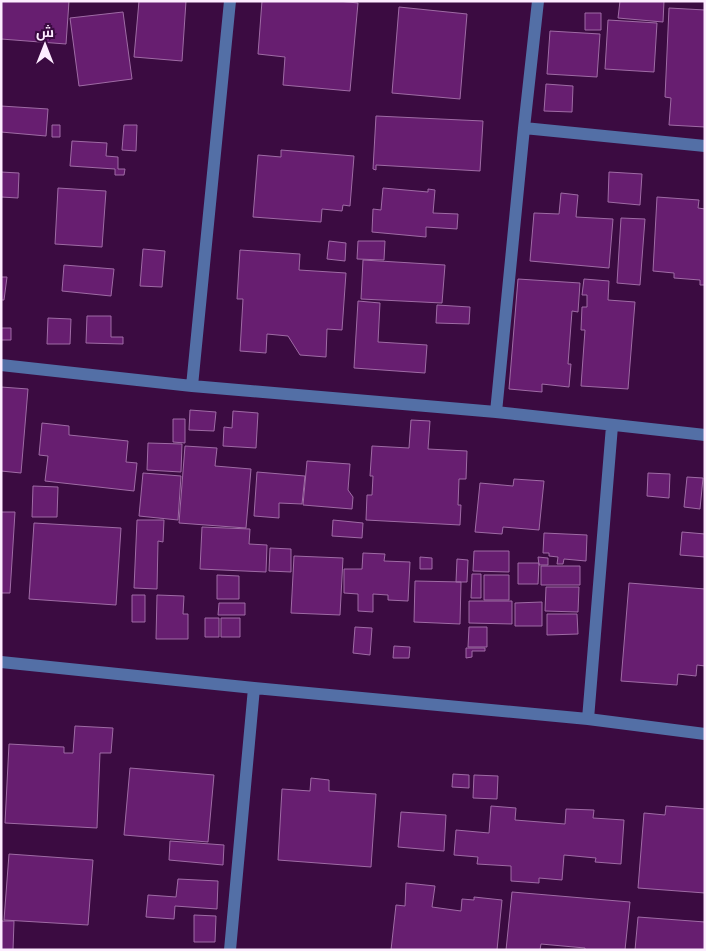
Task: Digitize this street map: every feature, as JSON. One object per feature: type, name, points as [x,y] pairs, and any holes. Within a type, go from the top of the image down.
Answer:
[{"type":"street","points":[[192,386],[230,1]]},
{"type":"street","points":[[496,412],[538,1]]},
{"type":"street","points":[[524,128],[705,146]]},
{"type":"street","points":[[1,364],[192,386],[496,412],[705,435]]},
{"type":"street","points":[[588,720],[612,426]]},
{"type":"street","points":[[1,662],[588,720],[705,734]]},
{"type":"street","points":[[230,950],[254,688]]},
{"type":"building","points":[[1,1],[69,1],[66,44],[1,39]]},
{"type":"building","points":[[139,1],[186,1],[182,61],[134,57]]},
{"type":"building","points":[[262,1],[338,1],[358,3],[350,91],[283,85],[285,57],[258,54]]},
{"type":"building","points":[[620,1],[664,1],[663,22],[618,18]]},
{"type":"building","points":[[399,7],[467,14],[460,99],[392,93]]},
{"type":"building","points":[[669,8],[705,10],[705,127],[669,125],[671,98],[665,97]]},
{"type":"building","points":[[123,12],[132,79],[79,86],[70,18]]},
{"type":"building","points":[[585,13],[601,13],[601,30],[585,30]]},
{"type":"building","points":[[608,20],[657,23],[654,72],[605,69]]},
{"type":"building","points":[[550,31],[600,34],[597,77],[547,74]]},
{"type":"building","points":[[546,84],[573,86],[572,112],[544,111]]},
{"type":"building","points":[[1,106],[48,109],[46,136],[1,132]]},
{"type":"building","points":[[376,116],[483,121],[480,171],[376,165],[376,170],[373,169]]},
{"type":"building","points":[[52,125],[60,125],[60,137],[52,137]]},
{"type":"building","points":[[124,125],[137,125],[136,151],[122,150]]},
{"type":"building","points":[[72,141],[107,143],[106,156],[118,157],[118,169],[125,169],[124,175],[115,175],[115,169],[70,166]]},
{"type":"building","points":[[281,150],[354,156],[350,206],[343,205],[342,211],[322,209],[321,222],[253,217],[258,155],[281,157]]},
{"type":"building","points":[[1,172],[19,173],[18,198],[1,197]]},
{"type":"building","points":[[609,172],[642,174],[640,205],[608,202]]},
{"type":"building","points":[[58,188],[106,191],[102,247],[55,244]]},
{"type":"building","points":[[383,188],[428,192],[428,189],[435,190],[433,213],[458,214],[457,229],[426,227],[426,237],[372,232],[373,209],[381,210]]},
{"type":"building","points":[[561,193],[578,195],[576,217],[613,219],[609,268],[530,261],[534,213],[559,214]]},
{"type":"building","points":[[657,197],[699,200],[698,208],[705,209],[705,285],[700,285],[700,280],[674,278],[674,273],[653,271]]},
{"type":"building","points":[[621,218],[645,219],[640,285],[617,283]]},
{"type":"building","points":[[329,241],[346,243],[345,261],[327,259]]},
{"type":"building","points":[[358,241],[385,241],[384,260],[357,259]]},
{"type":"building","points":[[143,249],[165,251],[162,287],[140,286]]},
{"type":"building","points":[[240,250],[300,254],[299,270],[346,273],[342,330],[327,329],[326,357],[300,355],[288,336],[267,334],[266,353],[240,351],[243,299],[237,299]]},
{"type":"building","points":[[363,260],[445,265],[442,303],[361,299]]},
{"type":"building","points":[[64,265],[114,269],[111,296],[62,291]]},
{"type":"building","points":[[1,277],[7,277],[4,300],[1,300]]},
{"type":"building","points":[[518,279],[580,283],[578,312],[572,311],[568,364],[571,364],[569,387],[542,384],[542,392],[509,389]]},
{"type":"building","points":[[584,279],[609,281],[608,300],[635,302],[628,389],[581,386],[585,330],[581,330],[582,307],[587,307],[587,295],[582,295]]},
{"type":"building","points":[[358,301],[380,303],[378,342],[427,345],[425,373],[354,368]]},
{"type":"building","points":[[437,305],[470,307],[469,324],[436,323]]},
{"type":"building","points":[[87,316],[111,316],[111,337],[123,337],[123,344],[86,343]]},
{"type":"building","points":[[48,318],[71,319],[70,344],[47,344]]},
{"type":"building","points":[[1,328],[11,328],[11,340],[1,340]]},
{"type":"building","points":[[1,387],[28,389],[21,473],[1,471]]},
{"type":"building","points":[[190,410],[216,412],[214,431],[189,430]]},
{"type":"building","points":[[233,411],[258,413],[256,448],[223,446],[224,427],[232,428]]},
{"type":"building","points":[[173,419],[185,419],[185,443],[173,442]]},
{"type":"building","points":[[411,420],[430,421],[428,449],[467,451],[466,479],[459,479],[458,505],[461,505],[460,525],[366,520],[367,495],[372,495],[373,476],[370,476],[372,446],[409,448]]},
{"type":"building","points":[[42,423],[69,426],[69,435],[128,441],[126,462],[137,463],[134,491],[45,481],[48,456],[39,455]]},
{"type":"building","points":[[148,443],[182,444],[181,472],[147,470]]},
{"type":"building","points":[[185,446],[217,448],[215,466],[251,469],[246,528],[179,523]]},
{"type":"building","points":[[307,461],[350,464],[348,490],[353,497],[352,509],[303,505]]},
{"type":"building","points":[[257,472],[305,476],[302,504],[279,503],[279,518],[254,516]]},
{"type":"building","points":[[143,473],[181,476],[178,520],[139,516]]},
{"type":"building","points":[[648,473],[670,474],[669,498],[647,496]]},
{"type":"building","points":[[687,477],[703,478],[700,509],[684,507]]},
{"type":"building","points":[[514,479],[544,481],[539,530],[503,527],[502,534],[475,532],[480,483],[513,486]]},
{"type":"building","points":[[33,486],[58,487],[57,517],[32,517]]},
{"type":"building","points":[[1,512],[15,512],[10,593],[1,593]]},
{"type":"building","points":[[137,520],[164,520],[163,542],[158,541],[157,589],[134,588]]},
{"type":"building","points":[[333,520],[363,523],[362,538],[332,536]]},
{"type":"building","points":[[34,523],[121,528],[116,605],[29,599]]},
{"type":"building","points":[[202,527],[250,529],[249,544],[267,545],[266,572],[200,569]]},
{"type":"building","points":[[682,532],[705,534],[705,557],[680,555]]},
{"type":"building","points":[[544,533],[587,535],[586,561],[564,559],[563,564],[557,564],[558,557],[549,556],[549,553],[543,553]]},
{"type":"building","points":[[270,548],[291,549],[291,572],[269,571]]},
{"type":"building","points":[[474,551],[509,551],[509,572],[473,571]]},
{"type":"building","points":[[363,553],[385,554],[384,561],[410,562],[408,601],[388,600],[388,595],[373,594],[373,612],[358,611],[358,594],[344,593],[344,569],[362,569]]},
{"type":"building","points":[[294,556],[343,558],[340,615],[291,613]]},
{"type":"building","points":[[420,557],[432,558],[432,569],[420,569]]},
{"type":"building","points":[[538,557],[548,558],[548,565],[539,565]]},
{"type":"building","points":[[457,559],[468,560],[467,582],[456,582]]},
{"type":"building","points":[[518,563],[539,563],[538,584],[518,584]]},
{"type":"building","points":[[541,566],[580,566],[580,585],[541,585]]},
{"type":"building","points":[[472,574],[481,574],[481,598],[471,598]]},
{"type":"building","points":[[217,575],[239,576],[239,599],[217,599]]},
{"type":"building","points":[[484,575],[509,575],[509,600],[484,600]]},
{"type":"building","points":[[415,581],[461,582],[460,624],[414,622]]},
{"type":"building","points":[[629,583],[705,589],[705,666],[697,665],[696,676],[678,674],[677,685],[621,681]]},
{"type":"building","points":[[546,587],[579,587],[578,612],[545,611]]},
{"type":"building","points":[[132,595],[145,595],[145,622],[132,622]]},
{"type":"building","points":[[157,595],[184,596],[183,614],[188,614],[188,639],[156,639]]},
{"type":"building","points":[[469,601],[512,601],[512,624],[469,623]]},
{"type":"building","points":[[542,602],[542,626],[515,626],[515,603]]},
{"type":"building","points":[[219,603],[245,603],[245,615],[218,615]]},
{"type":"building","points":[[547,614],[577,614],[578,634],[547,635]]},
{"type":"building","points":[[205,618],[219,618],[219,637],[205,637]]},
{"type":"building","points":[[221,618],[240,618],[240,637],[221,637]]},
{"type":"building","points":[[355,627],[372,628],[370,655],[353,653]]},
{"type":"building","points":[[469,627],[487,627],[487,647],[468,647]]},
{"type":"building","points":[[394,646],[410,647],[409,658],[393,658]]},
{"type":"building","points":[[466,648],[485,648],[485,651],[472,651],[472,657],[466,658]]},
{"type":"building","points":[[75,726],[113,728],[111,753],[100,753],[97,828],[5,823],[9,744],[64,747],[64,753],[73,753]]},
{"type":"building","points":[[130,768],[214,775],[208,842],[124,835]]},
{"type":"building","points":[[453,774],[469,775],[469,788],[452,787]]},
{"type":"building","points":[[474,775],[498,776],[497,799],[473,798]]},
{"type":"building","points":[[311,778],[329,780],[329,791],[376,794],[371,867],[278,860],[282,789],[310,791]]},
{"type":"building","points":[[491,806],[516,808],[515,820],[565,824],[566,809],[594,810],[593,818],[624,820],[621,864],[595,862],[596,858],[564,855],[562,880],[539,878],[539,883],[511,881],[511,866],[477,864],[478,857],[454,855],[456,830],[489,833]]},
{"type":"building","points":[[666,806],[705,809],[705,893],[638,888],[644,813],[665,815]]},
{"type":"building","points":[[401,812],[446,815],[444,851],[398,847]]},
{"type":"building","points":[[170,841],[224,845],[223,865],[169,860]]},
{"type":"building","points":[[9,854],[93,860],[88,925],[4,920]]},
{"type":"building","points":[[178,879],[218,881],[217,909],[175,906],[174,919],[146,917],[148,895],[176,897]]},
{"type":"building","points":[[406,883],[435,886],[432,907],[461,911],[462,899],[474,900],[474,897],[502,900],[497,950],[391,950],[396,905],[405,906]]},
{"type":"building","points":[[512,892],[630,902],[625,950],[585,950],[585,948],[541,944],[540,950],[506,950]]},
{"type":"building","points":[[194,915],[216,916],[215,942],[194,942]]},
{"type":"building","points":[[638,917],[705,922],[705,950],[635,950]]},
{"type":"building","points":[[1,921],[14,921],[13,950],[1,950]]}]
